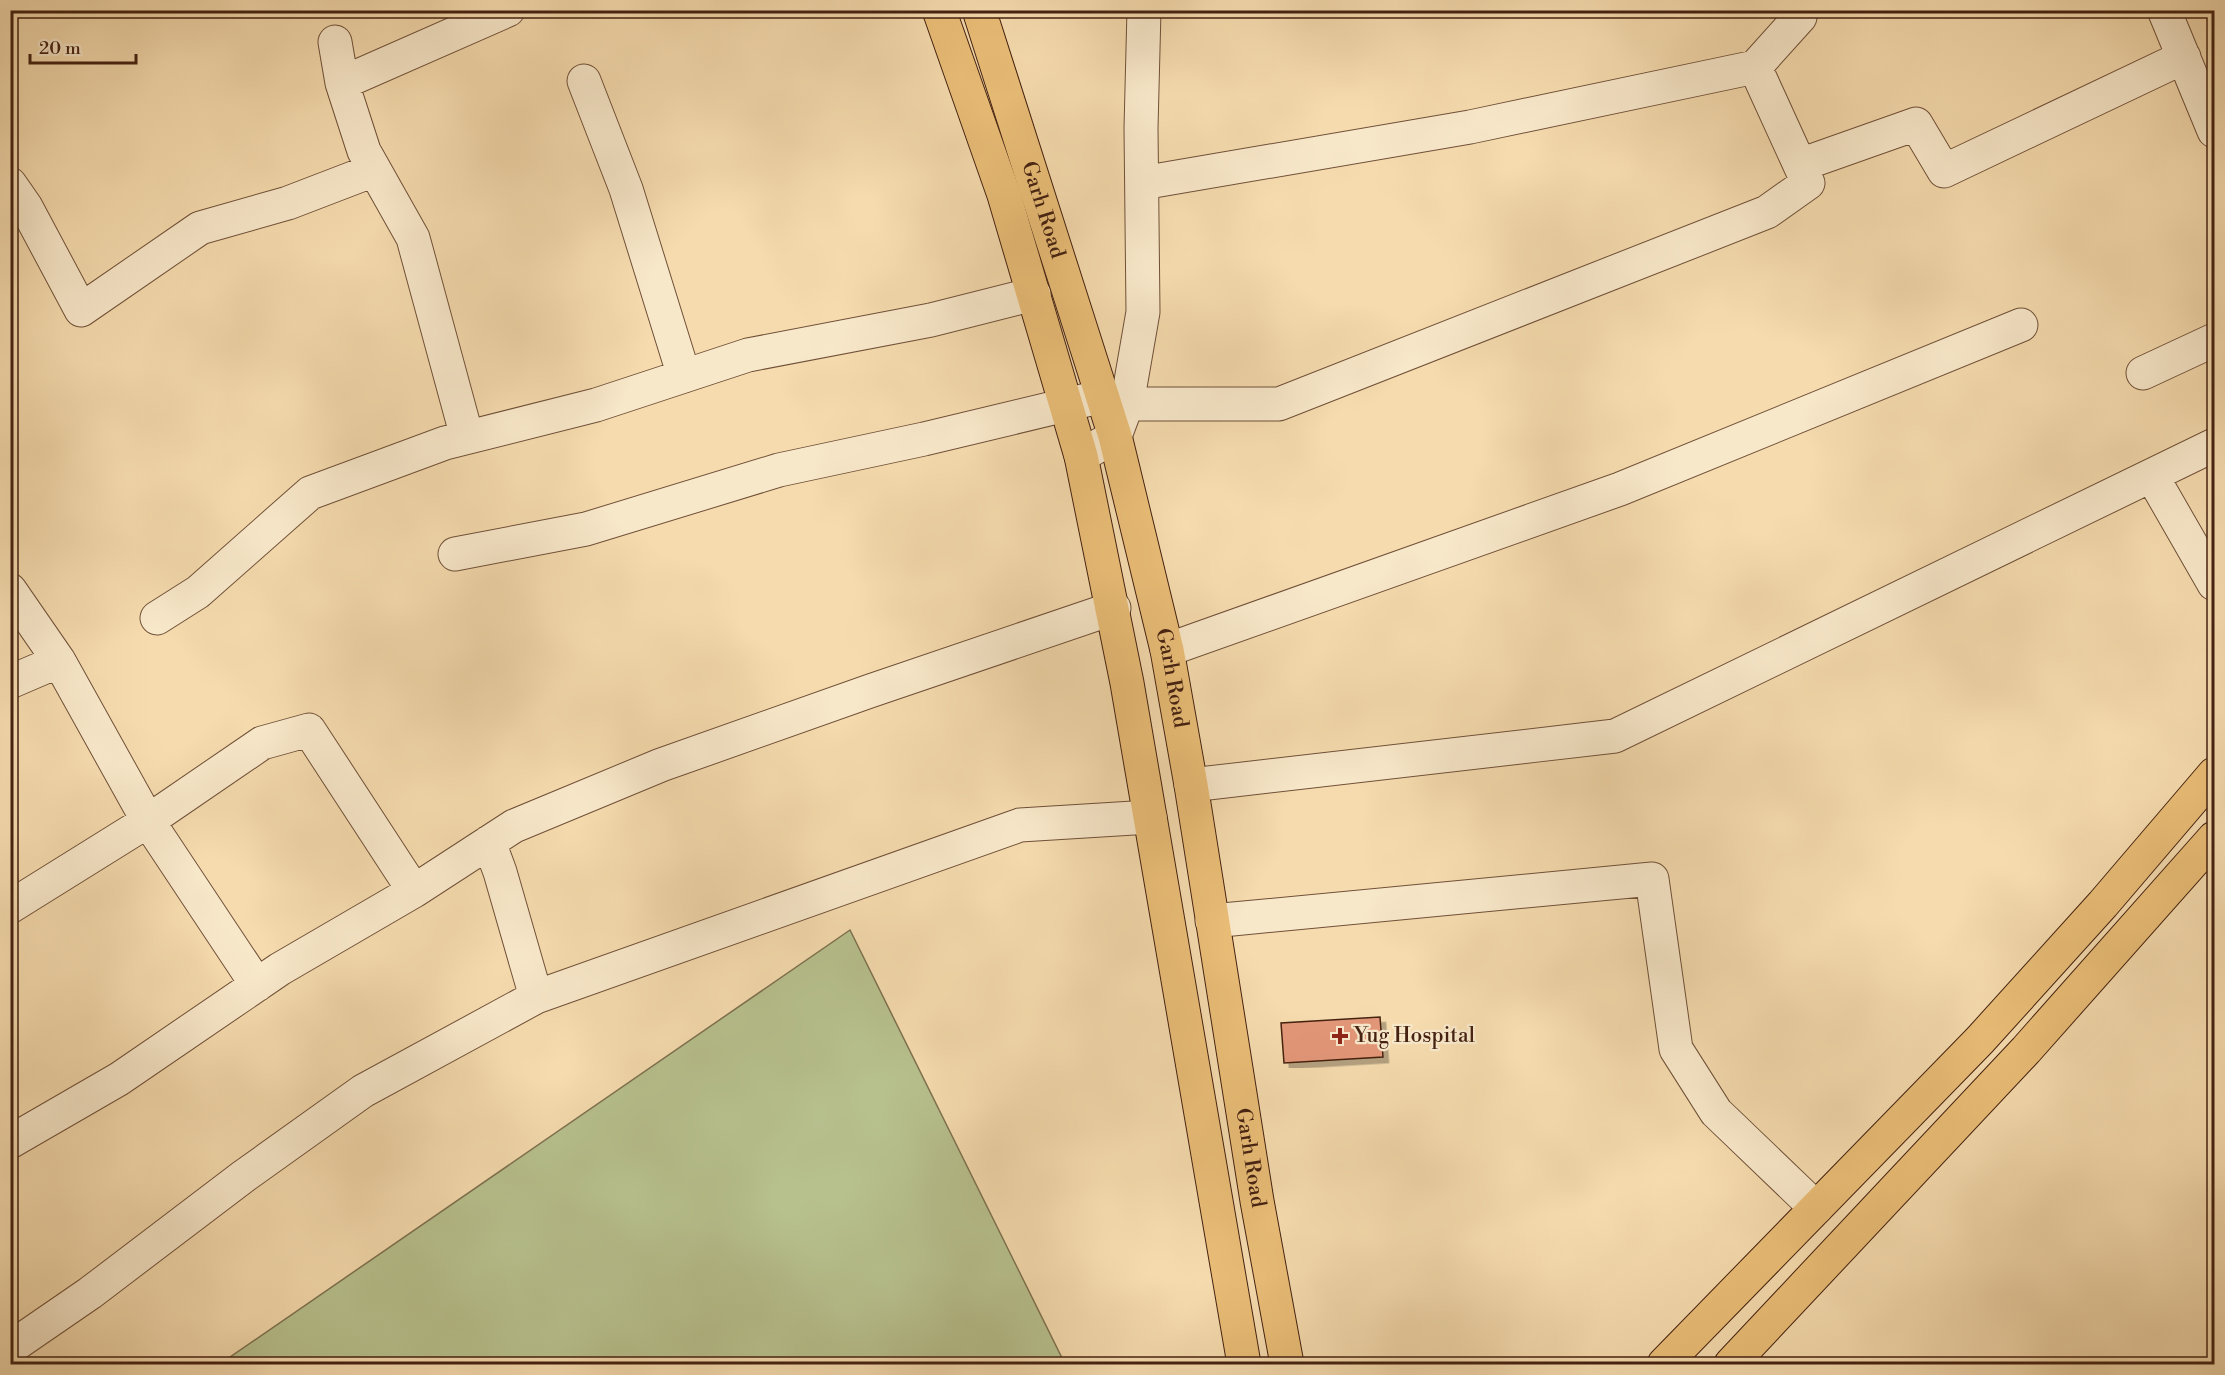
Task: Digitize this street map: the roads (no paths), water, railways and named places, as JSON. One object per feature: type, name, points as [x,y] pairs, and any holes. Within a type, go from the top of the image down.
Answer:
[{"type":"main road","name":"Garh Road","points":[[939,10],[1005,195],[1081,456],[1114,608],[1244,1365]]},
{"type":"main road","name":"Garh Road","points":[[979,10],[1115,400],[1116,436],[1167,650],[1191,785],[1241,1102],[1287,1365]]},
{"type":"main road","points":[[1664,1365],[1993,1025],[2103,904],[2214,774]]},
{"type":"main road","points":[[1731,1365],[2026,1050],[2214,838]]},
{"type":"main road","points":[[1993,1025],[2026,1050]]},
{"type":"main road","points":[[1199,1110],[1241,1102]]},
{"type":"street","points":[[342,83],[507,10]]},
{"type":"street","points":[[1115,400],[1143,312],[1143,10]]},
{"type":"street","points":[[1142,183],[1470,127],[1755,67],[1800,17],[1800,10]]},
{"type":"street","points":[[2164,10],[2214,131]]},
{"type":"street","points":[[335,42],[342,83],[364,151],[413,238],[467,437]]},
{"type":"street","points":[[1800,165],[1916,124],[1944,171],[2184,57]]},
{"type":"street","points":[[454,554],[586,529],[779,470],[1067,405],[1115,400],[1279,404],[1767,212],[1808,183],[1755,67]]},
{"type":"street","points":[[584,81],[626,189],[684,376]]},
{"type":"street","points":[[10,184],[26,207],[81,310],[200,228],[288,203],[374,170]]},
{"type":"street","points":[[157,618],[198,592],[310,493],[445,443],[596,405],[748,355],[931,320],[1034,294]]},
{"type":"street","points":[[1167,650],[1620,489],[2021,325]]},
{"type":"street","points":[[2143,373],[2214,340]]},
{"type":"street","points":[[1081,456],[1116,436]]},
{"type":"street","points":[[1191,785],[1615,735],[2214,446]]},
{"type":"street","points":[[2152,476],[2214,584]]},
{"type":"street","points":[[10,590],[59,661],[148,821],[256,985]]},
{"type":"street","points":[[10,1142],[119,1079],[256,985],[414,891],[514,826],[661,765],[1114,608]]},
{"type":"street","points":[[10,682],[59,661]]},
{"type":"street","points":[[10,908],[148,821],[262,742],[309,730],[414,891]]},
{"type":"street","points":[[10,1348],[90,1293],[244,1176],[363,1091],[536,997],[1020,825],[1150,817]]},
{"type":"street","points":[[489,842],[500,872],[536,997]]},
{"type":"street","points":[[1212,921],[1652,879],[1676,1049],[1716,1112],[1816,1208]]},
{"type":"place","name":"Yug Hospital","points":[[1340,1036]]}]
